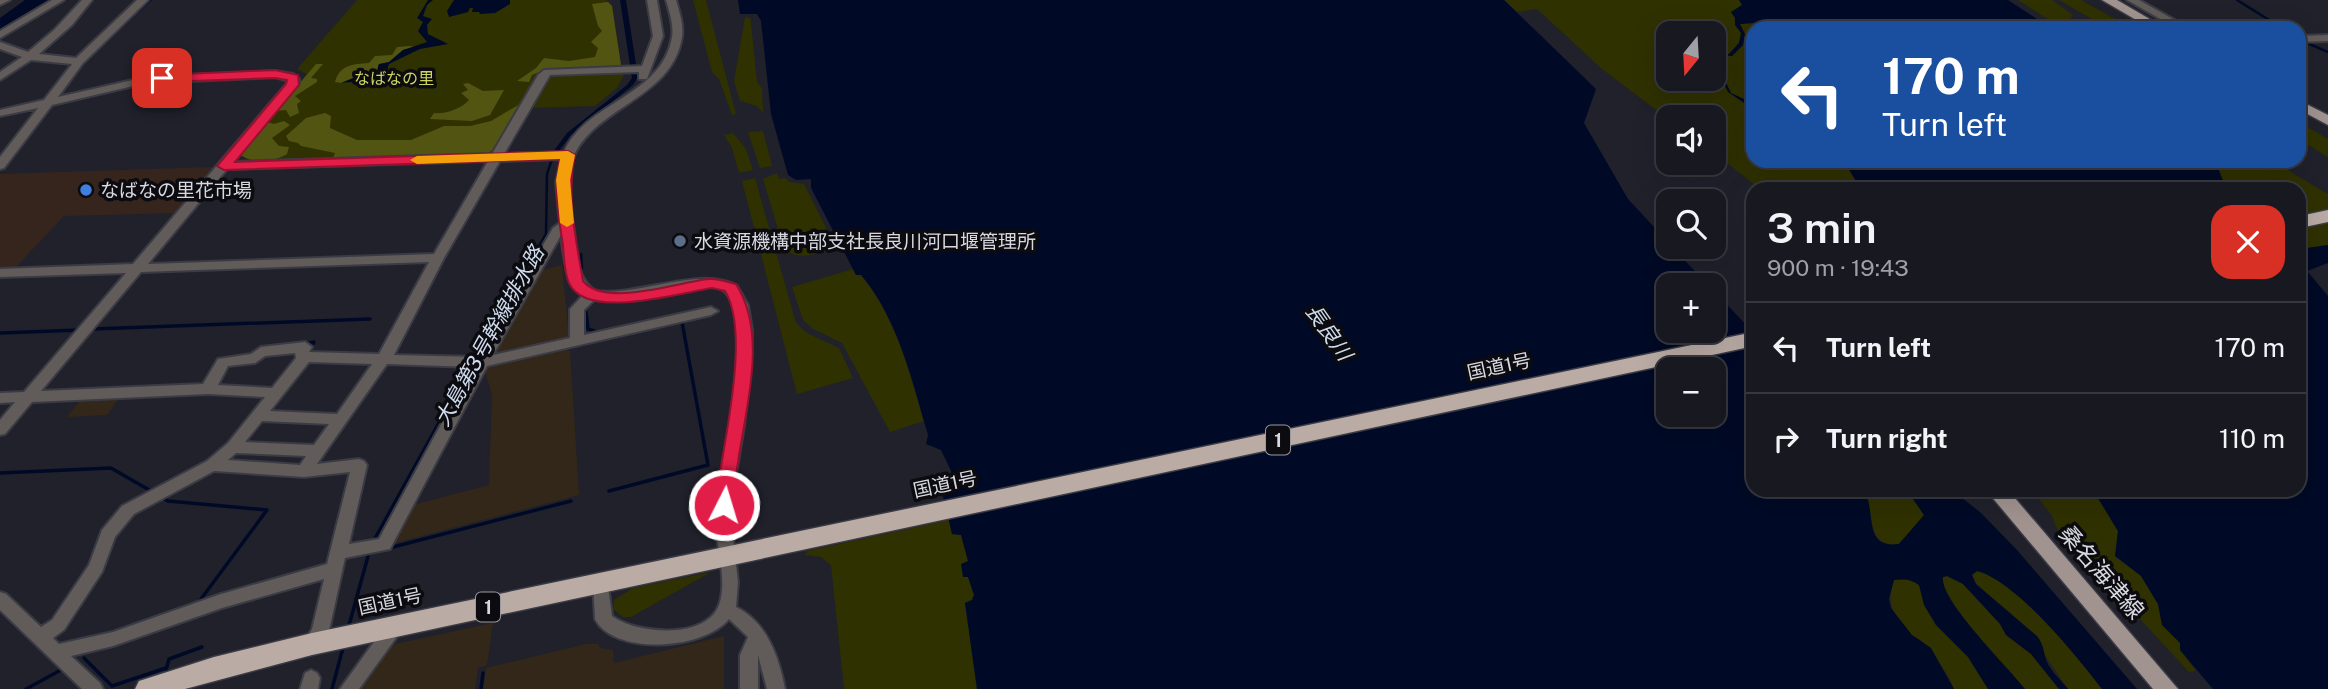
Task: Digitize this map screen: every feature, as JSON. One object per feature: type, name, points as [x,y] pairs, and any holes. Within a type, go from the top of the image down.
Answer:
[{"type":"highway","points":[[2306,221],[2328,216]]},
{"type":"highway","name":"国道1号","points":[[149,689],[214,668],[318,643],[1746,341]]},
{"type":"main road","points":[[2108,0],[2146,21]]},
{"type":"main road","points":[[2306,108],[2328,121]]},
{"type":"main road","name":"桑名海津線","points":[[2002,497],[2167,689]]},
{"type":"street","points":[[0,2],[5,0]]},
{"type":"street","points":[[0,35],[59,0]]},
{"type":"street","points":[[0,76],[31,57],[75,18],[87,0]]},
{"type":"street","points":[[0,165],[79,61],[143,0]]},
{"type":"street","points":[[623,105],[623,99],[640,84],[639,69],[658,36],[652,0]]},
{"type":"street","points":[[671,0],[677,36],[670,58],[654,79],[623,105],[589,128],[575,140],[564,155],[567,225],[575,282],[591,295],[620,299],[712,283],[730,288],[735,293],[743,326],[741,401],[729,461],[724,505]]},
{"type":"street","points":[[2132,0],[2171,21]]},
{"type":"street","points":[[2306,39],[2328,38]]},
{"type":"street","points":[[0,45],[31,57],[79,61]]},
{"type":"street","points":[[304,471],[382,360],[544,75],[548,72],[639,69]]},
{"type":"street","points":[[0,113],[107,87],[186,76],[275,74],[293,78],[293,85],[0,430]]},
{"type":"street","points":[[62,85],[103,84],[107,87]]},
{"type":"street","points":[[224,166],[564,155]]},
{"type":"street","points":[[56,652],[113,639],[384,544],[476,361],[559,228],[567,225]]},
{"type":"street","points":[[0,273],[438,258]]},
{"type":"street","points":[[577,342],[577,309],[591,295]]},
{"type":"street","points":[[208,389],[223,362],[255,358],[261,352],[305,347],[301,355],[305,358],[476,361],[577,342],[711,311]]},
{"type":"street","points":[[41,637],[58,625],[96,567],[108,534],[128,510],[212,465],[233,447],[305,358]]},
{"type":"street","points":[[0,398],[208,389],[276,393]]},
{"type":"street","points":[[258,416],[341,419]]},
{"type":"street","points":[[233,447],[318,451]]},
{"type":"street","points":[[212,465],[304,471],[359,465],[318,643]]},
{"type":"street","points":[[601,584],[604,619],[618,631],[629,635],[655,637],[690,635],[710,625],[726,610],[729,601],[724,529]]},
{"type":"street","points":[[0,599],[94,689]]},
{"type":"street","points":[[726,610],[744,619],[757,636],[769,662],[776,689]]},
{"type":"street","points":[[349,689],[386,629]]},
{"type":"street","points":[[749,689],[749,655],[757,636]]},
{"type":"shaded area","points":[[608,2],[612,6],[621,65],[616,68],[544,70],[532,75],[529,82],[517,81],[536,68],[544,58],[569,61],[595,57],[598,48],[591,42],[602,31],[592,4]]},
{"type":"shaded area","points":[[397,47],[417,47],[403,50],[389,62],[378,65],[379,71],[371,78],[363,74],[341,83],[335,82],[340,72],[348,66],[369,63],[375,56],[392,55]]},
{"type":"shaded area","points":[[316,64],[323,64],[311,78],[317,79],[317,82],[295,96],[301,101],[297,104],[299,113],[290,117],[286,110],[276,111]]},
{"type":"shaded area","points":[[468,83],[483,91],[504,90],[490,115],[472,121],[430,119],[434,113],[448,112],[466,103],[469,100],[461,93],[468,90],[463,84]]},
{"type":"shaded area","points":[[530,85],[535,85],[500,146],[488,153],[333,158],[335,153],[301,146],[289,141],[286,136],[306,118],[325,113],[331,116],[330,128],[357,140],[411,140],[444,126],[470,126],[491,121],[520,104]]},
{"type":"shaded area","points":[[284,121],[290,125],[272,138],[279,146],[289,147],[287,154],[263,161],[239,154],[267,122],[274,124]]},
{"type":"shaded area","points":[[214,167],[216,171],[180,213],[64,216],[13,270],[0,270],[0,174]]},
{"type":"shaded area","points":[[562,265],[569,337],[566,340],[493,357],[491,354],[538,271]]},
{"type":"shaded area","points":[[561,348],[570,351],[579,495],[391,544],[409,506],[489,485],[492,395],[484,367]]},
{"type":"shaded area","points":[[121,396],[107,415],[67,417],[82,398]]},
{"type":"shaded area","points":[[493,623],[487,665],[478,668],[475,689],[354,689],[390,645]]},
{"type":"shaded area","points":[[724,636],[724,689],[483,689],[486,668],[586,644],[598,644],[600,648],[613,650],[614,663]]},
{"type":"green space","name":"なばなの里","points":[[357,0],[606,0],[612,6],[621,65],[616,68],[544,70],[500,146],[488,153],[249,161],[239,154],[307,74],[297,69]]},
{"type":"green space","points":[[693,0],[706,0],[736,114],[732,115],[719,79],[712,72]]},
{"type":"green space","points":[[1504,0],[1739,0],[1742,5],[1731,12],[1740,31],[1739,24],[1746,23],[1746,168],[1848,168],[1856,182],[1751,182],[1726,162],[1726,105],[1656,105],[1656,110],[1602,69],[1537,9],[1517,12]]},
{"type":"green space","points":[[2018,0],[2052,0],[2073,15],[2068,21],[2051,21]]},
{"type":"green space","points":[[2059,0],[2081,0],[2118,21],[2095,21]]},
{"type":"green space","points":[[745,17],[750,18],[751,23],[757,82],[762,88],[763,113],[757,106],[740,101],[734,81]]},
{"type":"green space","points":[[625,72],[618,87],[595,106],[528,108],[546,77]]},
{"type":"green space","points":[[2306,126],[2328,139],[2328,157],[2306,144]]},
{"type":"green space","points":[[763,131],[772,166],[760,168],[748,132]]},
{"type":"green space","points":[[733,133],[746,149],[753,170],[739,173],[732,148],[724,135]]},
{"type":"green space","points":[[2218,168],[2284,168],[2328,194],[2328,245],[2306,248],[2306,182],[2223,182]]},
{"type":"green space","points":[[777,173],[779,179],[785,178],[789,182],[804,184],[836,248],[803,256],[784,249],[763,179]]},
{"type":"green space","points":[[755,178],[796,323],[807,333],[839,348],[853,378],[797,394],[742,181]]},
{"type":"green space","points":[[853,269],[873,291],[892,326],[924,421],[890,432],[842,343],[813,329],[803,320],[792,287]]},
{"type":"green space","points":[[1867,497],[1911,497],[1924,515],[1918,525],[1897,545],[1887,544],[1876,534]]},
{"type":"green space","points":[[2037,497],[2097,497],[2118,531],[2115,556],[2141,576],[2158,604],[2162,625],[2180,643],[2180,650],[2196,671],[2189,672],[2057,529],[2052,516]]},
{"type":"green space","points":[[950,520],[952,534],[961,535],[968,561],[963,577],[968,577],[974,595],[972,600],[965,603],[977,689],[844,689],[831,565],[821,557],[805,555],[807,551]]},
{"type":"green space","points":[[1977,571],[2010,589],[2028,604],[2078,658],[2102,689],[2068,689],[2044,654],[1976,584],[1972,575]]},
{"type":"green space","points":[[711,572],[631,617],[623,617],[613,609],[614,600],[633,588]]},
{"type":"green space","points":[[1947,576],[1963,584],[2000,624],[2006,635],[2031,654],[2059,689],[2025,689],[1963,617],[1945,588],[1943,577]]},
{"type":"green space","points":[[1911,579],[1919,585],[1936,625],[1968,657],[1988,689],[1954,689],[1924,643],[1910,634],[1899,622],[1891,602],[1891,587],[1894,580]]},
{"type":"water","points":[[25,0],[54,0],[0,32],[0,18]]},
{"type":"water","points":[[428,0],[433,0],[427,5],[423,16],[432,19],[427,25],[428,34],[448,44],[420,49],[389,64],[382,76],[376,79],[341,83],[363,74],[372,78],[379,64],[389,62],[403,50],[427,42],[418,31],[423,22],[417,18]]},
{"type":"water","points":[[454,0],[510,0],[510,4],[495,13],[480,14],[472,12],[473,8],[470,8],[468,12],[449,17],[447,11]]},
{"type":"water","points":[[620,0],[626,0],[638,77],[633,85],[571,135],[552,160],[547,160],[567,133],[627,85],[632,78]]},
{"type":"water","name":"長良川","points":[[738,0],[1504,0],[1596,89],[1584,123],[1628,199],[1656,229],[1656,259],[1683,259],[1697,273],[1656,273],[1656,343],[1726,343],[1726,304],[1746,325],[1746,497],[1867,497],[1876,536],[1888,544],[1899,544],[1924,515],[1912,497],[1961,497],[1981,513],[2017,550],[2137,689],[2102,689],[2062,640],[2027,604],[1993,578],[1977,571],[1972,575],[1976,584],[2037,636],[2048,665],[2068,689],[2059,689],[2031,654],[2006,635],[2000,624],[1963,584],[1947,576],[1943,577],[1945,588],[1963,617],[2025,689],[1988,689],[1968,657],[1936,625],[1924,605],[1919,585],[1910,581],[1894,580],[1889,599],[1891,608],[1912,635],[1931,648],[1954,689],[977,689],[965,603],[972,600],[974,595],[968,577],[963,577],[961,564],[968,561],[961,535],[952,534],[941,488],[949,485],[953,475],[941,450],[926,444],[928,435],[910,373],[885,311],[861,275],[856,275],[811,188],[811,179],[796,180],[788,175],[771,114],[761,21],[757,14],[740,14]]},
{"type":"water","points":[[1739,0],[2008,0],[2040,21],[1746,21],[1746,24],[1740,24],[1745,34],[1743,45],[1732,56],[1726,54],[1739,43],[1741,33],[1731,12],[1742,5]]},
{"type":"water","points":[[1726,83],[1731,93],[1746,100],[1746,104],[1728,92]]},
{"type":"water","points":[[1848,168],[2218,168],[2223,182],[1856,182]]},
{"type":"water","points":[[2328,245],[2328,263],[2307,271],[2328,296],[2328,689],[2213,689],[2180,650],[2180,643],[2162,625],[2158,604],[2141,576],[2115,556],[2118,531],[2097,497],[2306,497],[2306,248]]},
{"type":"waterway","points":[[138,11],[150,0]]},
{"type":"waterway","points":[[2237,0],[2271,21]]},
{"type":"waterway","points":[[108,39],[133,16]]},
{"type":"waterway","points":[[2306,42],[2328,52]]},
{"type":"waterway","points":[[92,55],[100,46]]},
{"type":"waterway","name":"大島第3号幹線排水路","points":[[512,293],[546,234],[547,174],[553,156]]},
{"type":"waterway","points":[[581,254],[582,268]]},
{"type":"waterway","name":"大島第3号幹線排水路","points":[[474,358],[513,291]]},
{"type":"waterway","points":[[586,312],[588,329],[600,333]]},
{"type":"waterway","points":[[93,329],[370,319]]},
{"type":"waterway","points":[[609,491],[708,465],[682,322]]},
{"type":"waterway","points":[[0,333],[80,330]]},
{"type":"waterway","points":[[304,344],[314,342],[310,348]]},
{"type":"waterway","name":"大島第3号幹線排水路","points":[[373,542],[471,365]]},
{"type":"waterway","points":[[0,473],[111,468],[151,491]]},
{"type":"waterway","points":[[162,497],[168,501],[267,510],[201,599]]},
{"type":"waterway","points":[[393,547],[571,501]]},
{"type":"waterway","name":"大島第3号幹線排水路","points":[[348,629],[370,549]]},
{"type":"waterway","name":"大島第3号幹線排水路","points":[[332,689],[344,644]]},
{"type":"waterway","points":[[166,670],[169,659],[202,647]]},
{"type":"waterway","points":[[84,658],[112,686],[166,668]]},
{"type":"waterway","points":[[26,689],[61,670]]},
{"type":"waterway","points":[[481,689],[483,673]]},
{"type":"tunnel","points":[[724,505],[724,529]]},
{"type":"slow traffic","points":[[417,160],[568,155],[563,180],[567,223]]},
{"type":"place","name":"なばなの里花市場","points":[[86,190]]},
{"type":"place","name":"水資源機構中部支社長良川河口堰管理所","points":[[680,241]]},
{"type":"route","points":[[162,78],[275,74],[293,78],[293,85],[224,166],[568,155],[563,180],[568,241],[575,282],[581,289],[591,295],[620,299],[712,283],[730,288],[735,293],[744,341],[741,401],[729,461],[724,505]]}]
